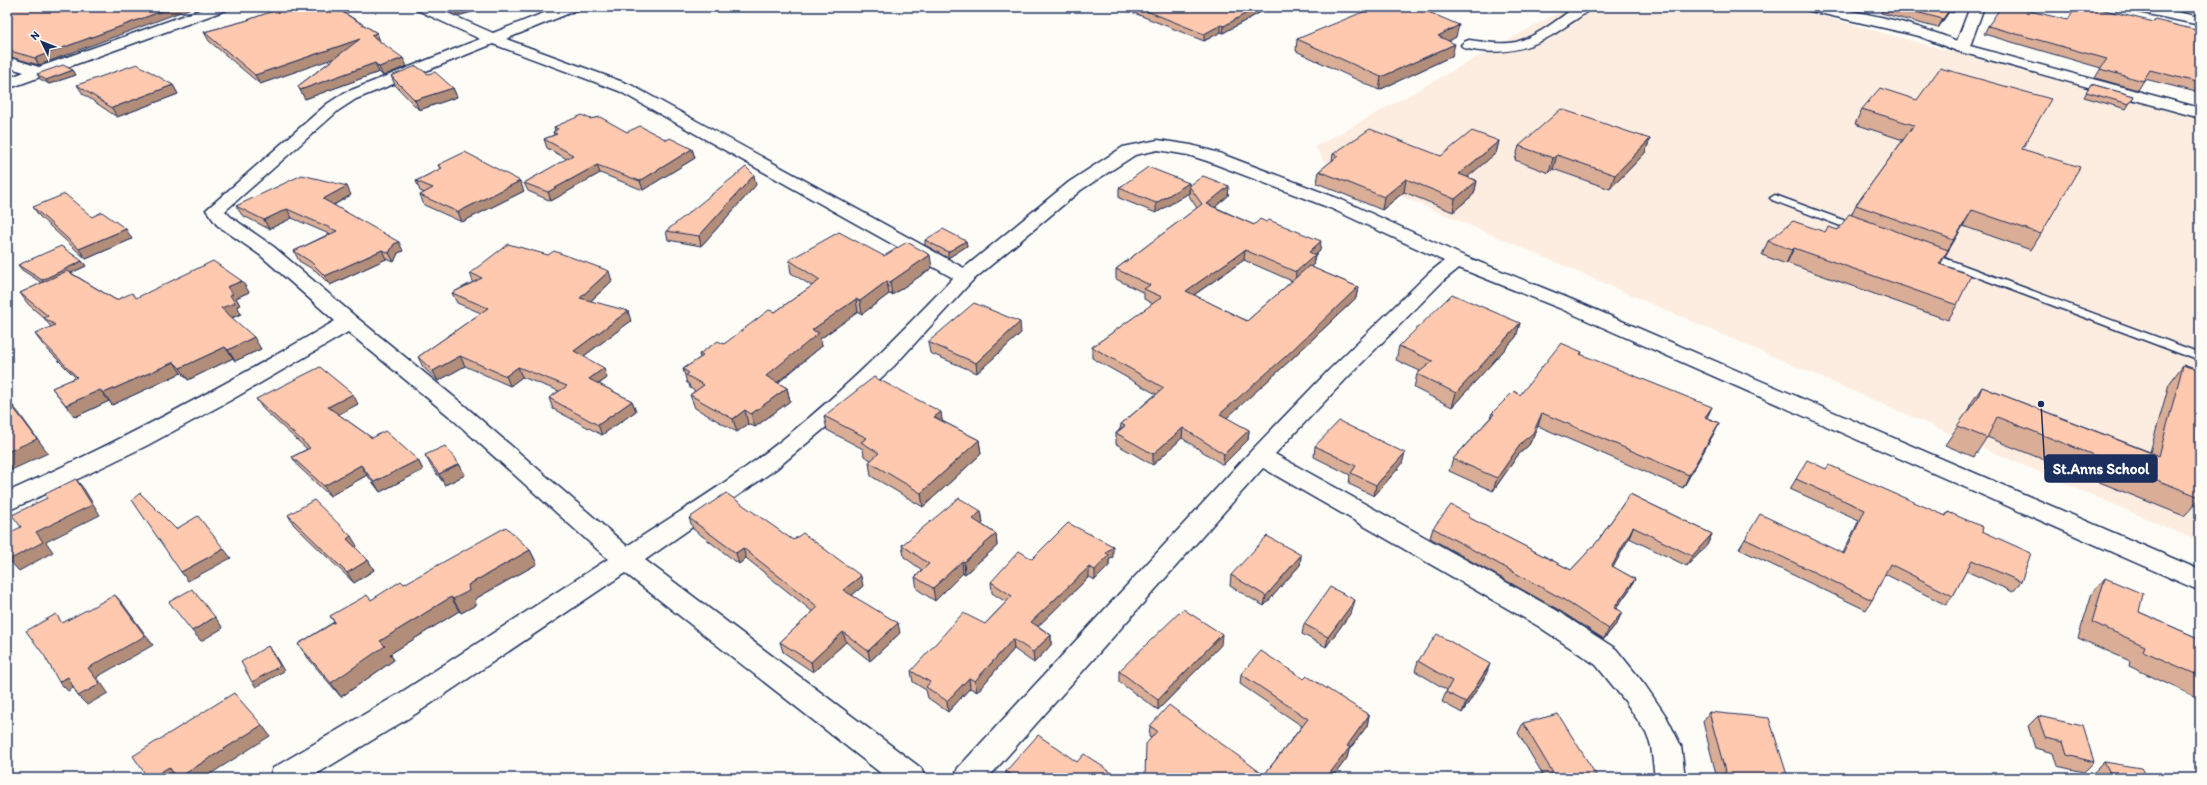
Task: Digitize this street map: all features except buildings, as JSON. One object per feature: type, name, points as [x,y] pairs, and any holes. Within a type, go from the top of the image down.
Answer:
[{"type":"street","points":[[7,84],[221,7]]},
{"type":"street","points":[[422,7],[493,39],[625,88],[965,277]]},
{"type":"street","points":[[572,7],[350,96],[333,107],[215,210],[224,221],[267,251],[349,322],[457,411],[626,560],[910,778]]},
{"type":"street","points":[[1469,46],[1504,47],[1521,45],[1536,39],[1584,7]]},
{"type":"street","points":[[1811,7],[1924,33],[1962,48],[2200,113]]},
{"type":"street","points":[[1962,48],[1977,7]]},
{"type":"street","points":[[2134,7],[2200,21]]},
{"type":"street","points":[[7,62],[39,72]]},
{"type":"street","points":[[284,778],[408,704],[626,560],[768,463],[836,407],[886,361],[965,277],[1075,186],[1129,151],[1158,145],[1191,150],[1247,169],[1336,204],[1457,260],[1566,304],[2200,582]]},
{"type":"street","points":[[969,778],[1260,456],[1338,374],[1436,277],[1457,260]]},
{"type":"street","points":[[7,502],[126,447],[256,377],[349,322]]},
{"type":"street","points":[[1260,456],[1546,618],[1606,657],[1635,693],[1656,725],[1666,746],[1670,778]]},
{"type":"lane","points":[[1775,198],[1872,234]]},
{"type":"lane","points":[[1917,251],[2200,357]]},
{"type":"shaded area","points":[[1568,7],[1788,7],[2200,119],[2200,542],[1326,164],[1315,147]]},
{"type":"place","name":"St.Anns School","points":[[2041,404]]}]
